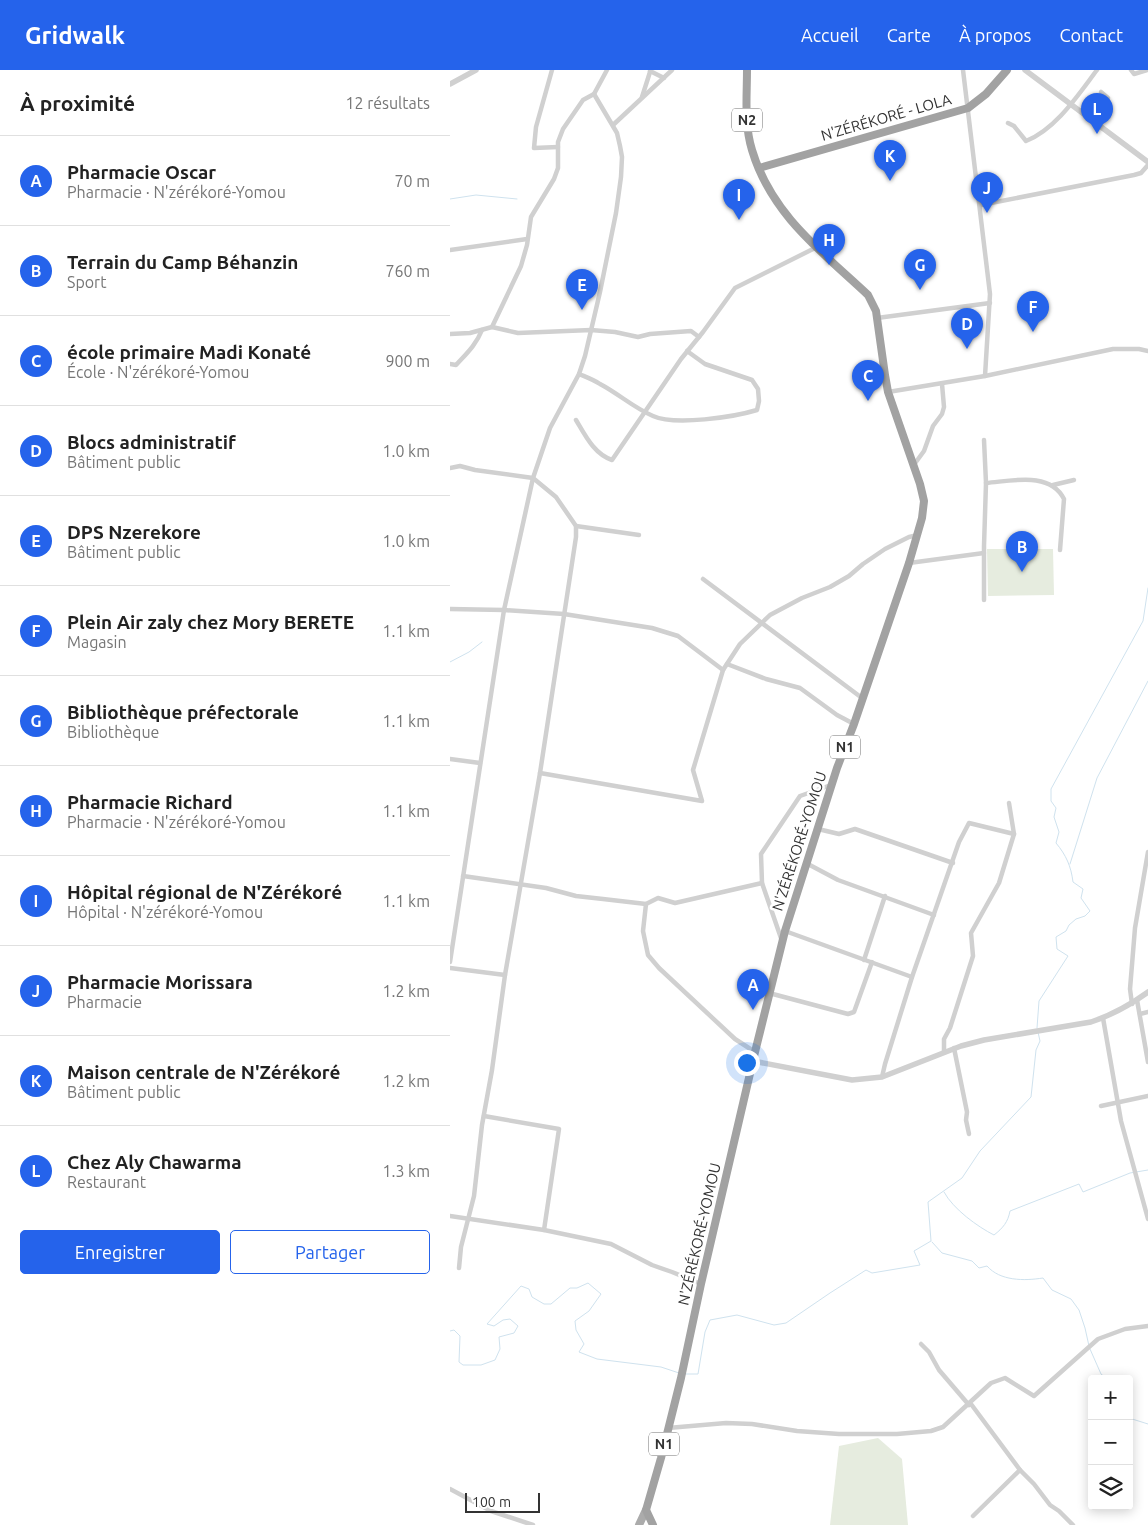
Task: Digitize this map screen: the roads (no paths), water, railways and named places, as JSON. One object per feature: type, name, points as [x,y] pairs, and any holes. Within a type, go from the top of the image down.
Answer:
[{"type":"highway","name":"N2","points":[[747,70],[746,113],[752,150],[759,168]]},
{"type":"highway","name":"N'ZÉRÉKORÉ - LOLA","points":[[759,168],[968,108],[986,94],[1007,70]]},
{"type":"highway","name":"N'ZÉRÉKORÉ-YOMOU","points":[[646,1510],[681,1378],[701,1284],[782,942],[831,785],[909,563],[918,534],[924,501],[920,484],[888,392],[878,318],[873,303],[868,295],[791,222],[768,187],[759,168]]},
{"type":"highway","points":[[646,1510],[653,1525]]},
{"type":"main road","name":"N1","points":[[639,1525],[646,1510]]},
{"type":"street","points":[[450,84],[476,70]]},
{"type":"street","points":[[552,70],[536,127],[534,148],[558,147]]},
{"type":"street","points":[[492,328],[521,266],[531,218],[554,180],[558,168],[558,147],[564,130],[584,100],[594,94],[607,70]]},
{"type":"street","points":[[613,125],[672,70]]},
{"type":"street","points":[[963,70],[981,206],[990,303],[985,376]]},
{"type":"street","points":[[981,206],[1134,175],[1140,173],[1148,164],[1025,70]]},
{"type":"street","points":[[1008,122],[1014,126],[1026,141],[1049,126],[1070,104],[1097,70]]},
{"type":"street","points":[[1131,70],[1134,74],[1147,70]]},
{"type":"street","points":[[642,98],[650,71],[664,78]]},
{"type":"street","points":[[1089,119],[1108,98],[1101,92]]},
{"type":"street","points":[[450,962],[504,610],[533,478],[550,428],[579,374],[591,330],[602,283],[621,177],[622,158],[620,146],[613,125],[594,94]]},
{"type":"street","points":[[450,250],[527,239]]},
{"type":"street","points":[[576,420],[592,446],[607,459],[612,460],[687,351],[735,288],[818,248]]},
{"type":"street","points":[[878,318],[990,303]]},
{"type":"street","points":[[450,334],[492,328],[518,333],[591,330],[638,337],[650,334],[691,331],[699,337]]},
{"type":"street","points":[[450,364],[456,365],[468,353],[478,340],[482,330]]},
{"type":"street","points":[[888,392],[985,376],[1113,349],[1148,351]]},
{"type":"street","points":[[579,374],[600,384],[656,418],[676,420],[724,417],[757,410],[759,400],[758,389],[752,380],[705,364],[687,351]]},
{"type":"street","points":[[913,466],[924,451],[933,426],[942,414],[944,407],[942,384]]},
{"type":"street","points":[[984,440],[986,482],[984,600]]},
{"type":"street","points":[[450,468],[460,466],[475,470],[533,478],[556,497],[576,526],[576,537],[540,773],[505,975],[479,1161],[469,1219],[461,1247],[459,1268]]},
{"type":"street","points":[[986,482],[1031,480],[1053,485],[1064,499],[1060,550]]},
{"type":"street","points":[[1053,485],[1074,480]]},
{"type":"street","points":[[576,526],[639,535]]},
{"type":"street","points":[[540,773],[702,801],[693,770],[723,670],[740,644],[770,615],[802,598],[830,587],[886,550],[918,534]]},
{"type":"street","points":[[909,563],[984,553]]},
{"type":"street","points":[[703,578],[862,698]]},
{"type":"street","points":[[450,609],[564,614],[652,628],[678,636],[723,670]]},
{"type":"street","points":[[727,664],[766,679],[800,688],[837,715],[854,724]]},
{"type":"street","points":[[450,759],[480,763]]},
{"type":"street","points":[[782,942],[762,883],[761,854],[800,796],[831,785]]},
{"type":"street","points":[[944,1052],[944,1039],[950,1028],[973,956],[970,933],[999,883],[1014,834],[1009,803]]},
{"type":"street","points":[[882,1076],[912,977],[959,842],[969,823],[1014,834]]},
{"type":"street","points":[[818,829],[839,834],[855,829],[952,863]]},
{"type":"street","points":[[1132,1004],[1130,989],[1135,928],[1148,852]]},
{"type":"street","points":[[806,863],[838,880],[934,914]]},
{"type":"street","points":[[462,876],[546,888],[576,896],[646,904],[658,898],[675,903],[762,883]]},
{"type":"street","points":[[864,960],[885,896]]},
{"type":"street","points":[[646,904],[643,931],[648,955],[659,968],[735,1039],[755,1052]]},
{"type":"street","points":[[785,932],[912,977]]},
{"type":"street","points":[[769,993],[848,1014],[854,1012],[872,962]]},
{"type":"street","points":[[450,968],[505,975]]},
{"type":"street","points":[[753,1061],[852,1080],[882,1076],[954,1048],[984,1040],[1091,1022],[1132,1004],[1148,992]]},
{"type":"street","points":[[1137,1000],[1148,1062]]},
{"type":"street","points":[[1140,1014],[1148,1012]]},
{"type":"street","points":[[1103,1018],[1120,1121],[1148,1219]]},
{"type":"street","points":[[954,1048],[967,1112],[966,1120],[969,1134]]},
{"type":"street","points":[[1101,1106],[1148,1096]]},
{"type":"street","points":[[484,1116],[559,1129],[544,1230]]},
{"type":"street","points":[[450,1216],[544,1230],[612,1244],[652,1265],[701,1284]]},
{"type":"street","points":[[668,1428],[734,1424],[839,1434],[897,1434],[930,1431],[943,1427],[991,1383],[1005,1378],[1034,1396],[1098,1340],[1125,1329],[1148,1326]]},
{"type":"street","points":[[921,1344],[929,1352],[939,1370],[970,1404],[1020,1470],[1034,1484],[1050,1505],[1074,1525]]},
{"type":"street","points":[[973,1516],[1020,1470]]},
{"type":"street","points":[[450,1489],[491,1510],[533,1525]]},
{"type":"waterway","points":[[450,199],[476,195],[517,199]]},
{"type":"waterway","points":[[1037,1028],[1039,1001],[1068,956],[1057,949],[1056,937],[1066,931],[1069,925],[1076,919],[1085,916],[1090,911],[1081,898],[1083,889],[1073,882],[1068,861],[1056,843],[1059,832],[1054,817],[1056,808],[1051,801],[1051,789],[1143,621],[1148,588]]},
{"type":"waterway","points":[[450,662],[469,652],[482,642]]},
{"type":"waterway","points":[[1070,864],[1097,778],[1148,681]]},
{"type":"waterway","points":[[685,1374],[698,1374],[705,1332],[710,1320],[737,1315],[774,1325],[786,1323],[866,1270],[872,1273],[920,1265],[914,1251],[931,1241],[928,1202],[962,1178],[980,1151],[1031,1097],[1036,1050],[1040,1041],[1038,1032]]},
{"type":"waterway","points":[[944,1192],[953,1205],[966,1217],[994,1235],[1005,1224],[1010,1211],[1079,1184],[1083,1192],[1130,1173],[1148,1170]]},
{"type":"waterway","points":[[932,1242],[942,1253],[972,1261],[979,1268],[987,1266],[992,1271],[1005,1277],[1028,1280],[1043,1278],[1052,1290],[1071,1299],[1079,1310],[1089,1346]]},
{"type":"waterway","points":[[450,1331],[454,1330],[460,1336],[459,1362],[463,1365],[481,1365],[495,1360],[500,1349],[499,1337],[514,1333],[518,1326],[510,1319],[503,1320],[494,1326],[487,1324],[521,1286],[529,1289],[532,1297],[544,1304],[551,1304],[570,1288],[577,1288],[588,1283],[601,1294],[589,1311],[575,1321],[576,1330],[584,1344],[579,1352],[597,1359],[661,1367],[679,1373]]},
{"type":"waterway","points":[[1090,1349],[1102,1375]]},
{"type":"waterway","points":[[1133,1419],[1148,1424]]},
{"type":"place","name":"Chez Aly Chawarma","points":[[1097,134]]},
{"type":"place","name":"Maison centrale de N'Zérékoré","points":[[890,181]]},
{"type":"place","name":"Pharmacie Morissara","points":[[987,213]]},
{"type":"place","name":"Hôpital régional de N'Zérékoré","points":[[739,220]]},
{"type":"place","name":"Pharmacie Richard","points":[[829,265]]},
{"type":"place","name":"Bibliothèque préfectorale","points":[[920,290]]},
{"type":"place","name":"DPS Nzerekore","points":[[582,310]]},
{"type":"place","name":"Plein Air zaly chez Mory BERETE","points":[[1033,332]]},
{"type":"place","name":"Blocs administratif","points":[[967,349]]},
{"type":"place","name":"école primaire Madi Konaté","points":[[868,401]]},
{"type":"place","name":"Terrain du Camp Béhanzin","points":[[1022,572]]},
{"type":"place","name":"Pharmacie Oscar","points":[[753,1010]]}]
